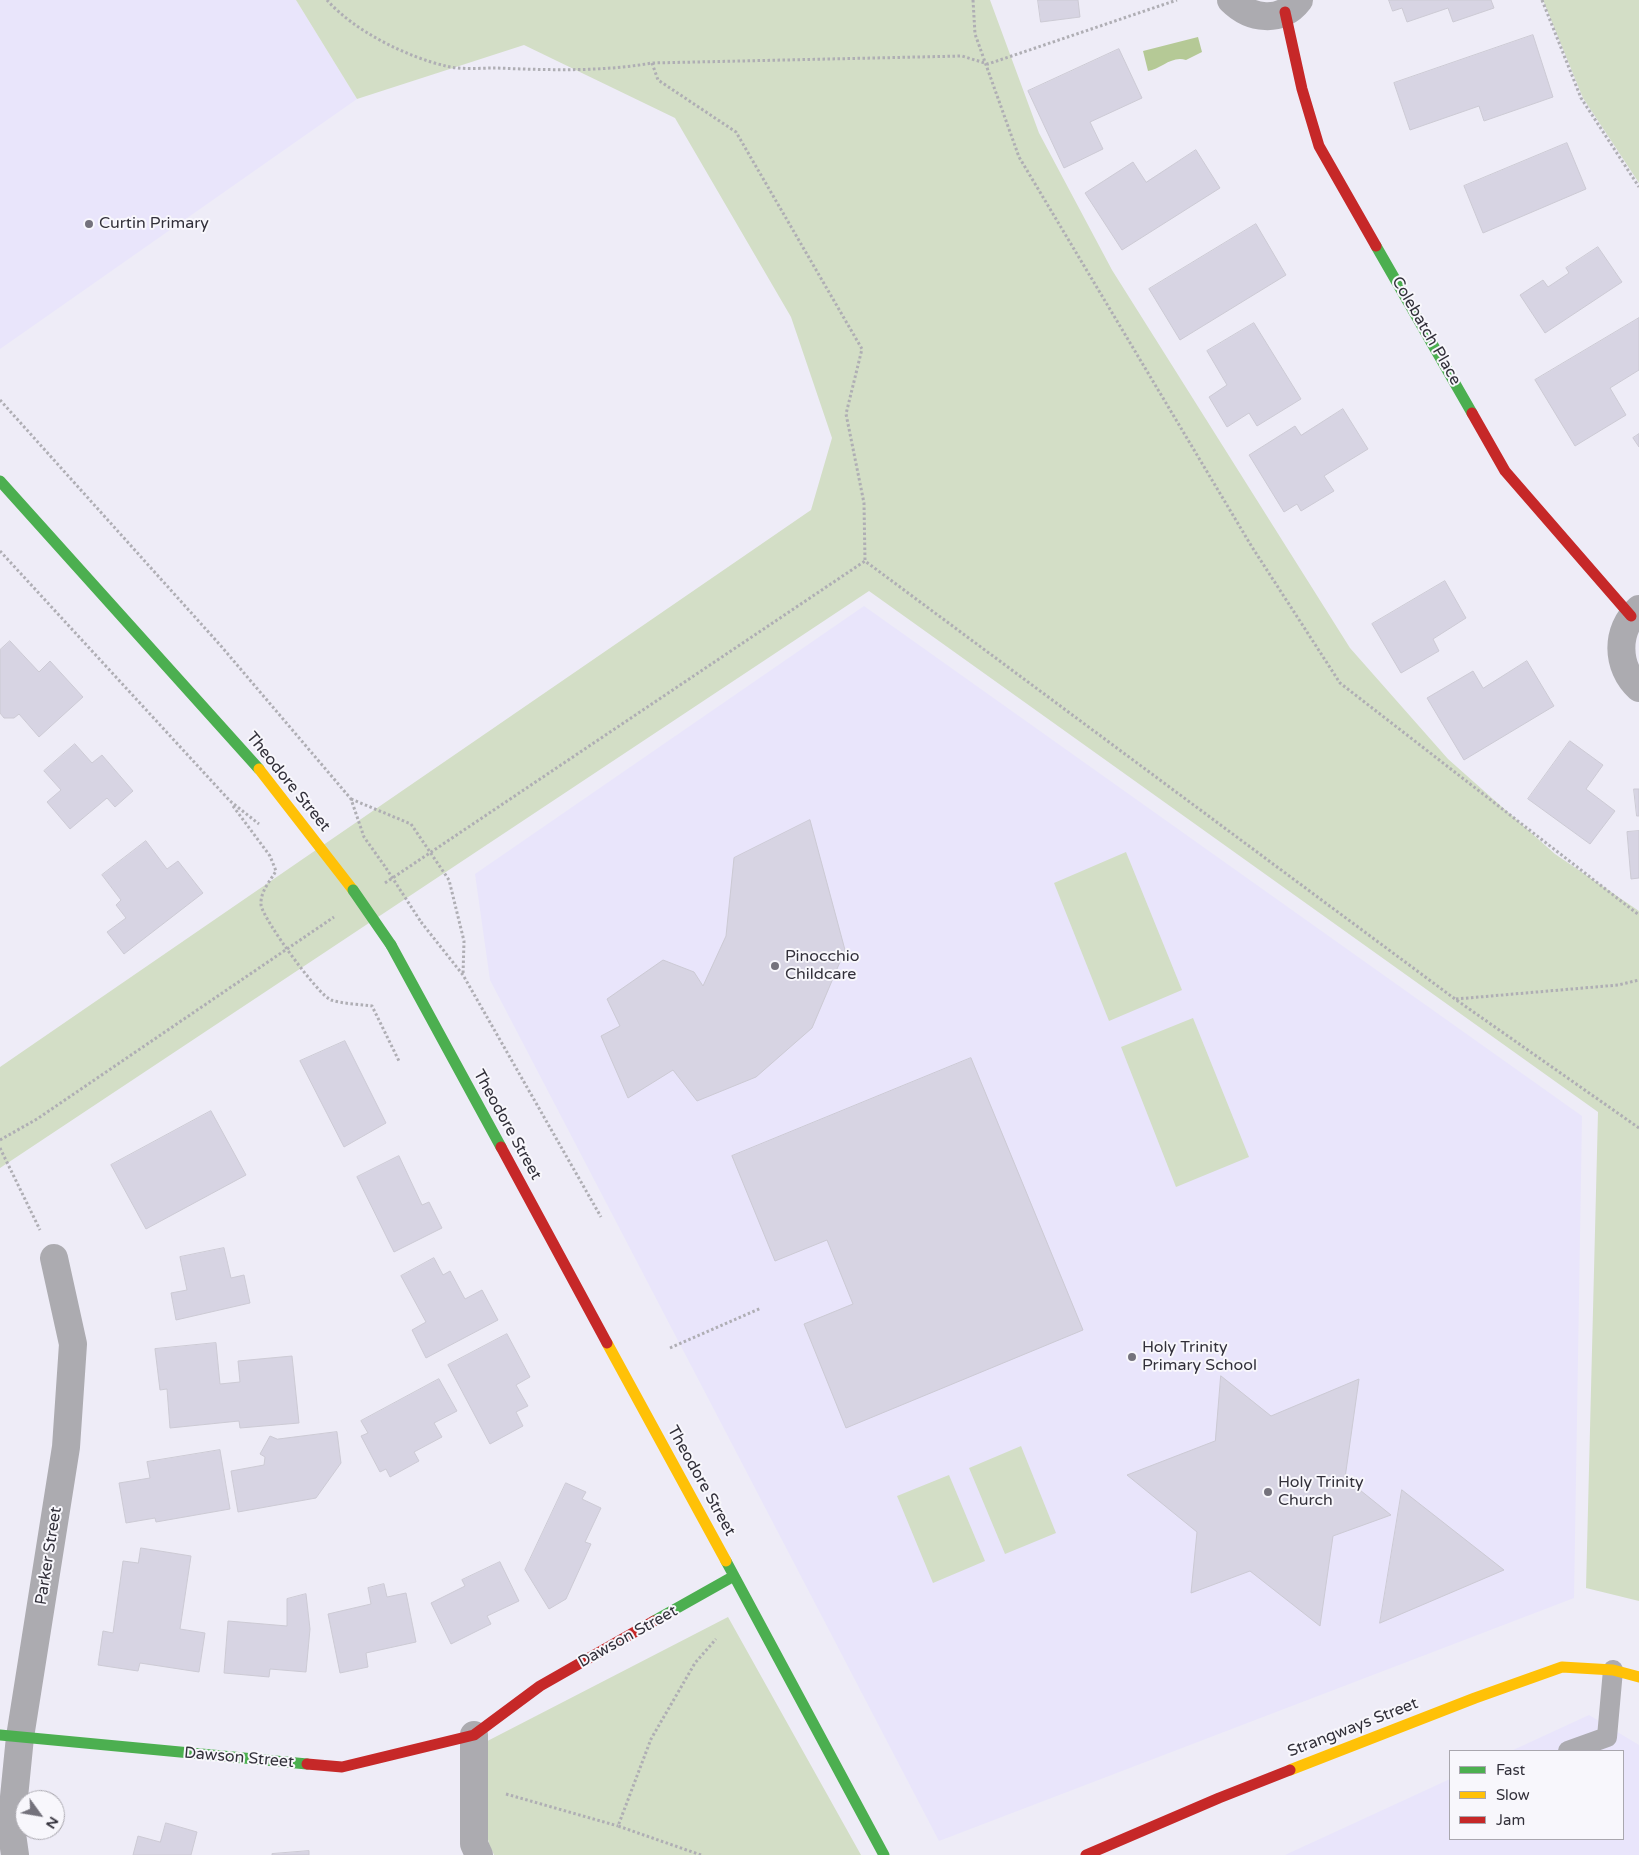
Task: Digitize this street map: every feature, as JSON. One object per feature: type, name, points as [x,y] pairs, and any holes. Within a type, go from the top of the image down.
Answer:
[{"type":"street","name":"Colebatch Place","points":[[1231,0],[1240,9],[1254,15],[1270,16],[1292,6],[1302,89],[1319,146],[1505,470],[1635,613],[1624,630],[1621,652],[1624,667],[1631,681],[1639,688]]},
{"type":"street","name":"Theodore Street","points":[[0,481],[255,764],[353,890],[391,945],[884,1855]]},
{"type":"street","name":"Parker Street","points":[[15,1855],[11,1827],[10,1736],[66,1447],[73,1344],[54,1258]]},
{"type":"street","name":"Dawson Street","points":[[10,1736],[342,1767],[474,1735],[540,1686],[734,1576]]},
{"type":"street","name":"Strangways Street","points":[[1086,1855],[1219,1798],[1475,1698],[1562,1667],[1613,1670],[1639,1677]]},
{"type":"street","points":[[474,1735],[474,1844],[479,1855]]},
{"type":"lane","points":[[1571,1750],[1606,1737],[1613,1670]]},
{"type":"path","points":[[328,0],[338,12],[392,47],[447,66],[552,70],[627,68],[652,64],[962,56],[988,64],[1177,0]]},
{"type":"path","points":[[974,0],[975,34],[1019,157],[1252,547],[1340,683],[1639,915]]},
{"type":"path","points":[[1542,0],[1581,98],[1639,186]]},
{"type":"path","points":[[652,64],[658,80],[736,132],[862,349],[846,414],[864,503],[866,561]]},
{"type":"path","points":[[0,400],[220,646],[350,799],[364,837],[420,922],[463,975],[601,1217]]},
{"type":"path","points":[[0,551],[230,801],[270,856],[276,871],[263,893],[261,906],[287,950],[317,988],[330,1000],[372,1006],[399,1061]]},
{"type":"path","points":[[393,878],[866,561]]},
{"type":"path","points":[[866,561],[1455,999],[1639,1128]]},
{"type":"path","points":[[350,799],[411,824],[449,880],[464,941],[463,975]]},
{"type":"path","points":[[230,801],[266,829]]},
{"type":"path","points":[[0,1140],[37,1119],[333,918]]},
{"type":"path","points":[[1455,999],[1618,985],[1639,980]]},
{"type":"path","points":[[0,1148],[54,1258]]},
{"type":"path","points":[[670,1348],[761,1308]]},
{"type":"path","points":[[618,1826],[651,1739],[695,1663],[716,1639]]},
{"type":"path","points":[[501,1792],[618,1826],[701,1855]]},
{"type":"shaded area","name":"Curtin Primary","points":[[0,0],[296,0],[357,99],[0,349]]},
{"type":"shaded area","points":[[296,0],[990,0],[1039,133],[1112,270],[1350,648],[1448,759],[1555,854],[1639,911],[1639,1601],[1586,1588],[1598,1112],[869,591],[0,1168],[0,1067],[811,510],[832,438],[791,317],[675,118],[524,45],[357,99]]},
{"type":"shaded area","points":[[1543,0],[1639,0],[1639,183],[1583,98]]},
{"type":"shaded area","points":[[1198,37],[1202,52],[1186,60],[1176,59],[1148,71],[1143,51]]},
{"type":"shaded area","name":"Holy Trinity Primary School","points":[[864,606],[1582,1116],[1574,1598],[939,1841],[490,980],[475,874]]},
{"type":"shaded area","points":[[1126,852],[1182,990],[1109,1021],[1054,883]]},
{"type":"shaded area","points":[[1193,1018],[1249,1157],[1176,1187],[1121,1047]]},
{"type":"shaded area","points":[[1021,1446],[1056,1533],[1005,1554],[969,1468]]},
{"type":"shaded area","points":[[949,1475],[985,1561],[933,1583],[897,1496]]},
{"type":"shaded area","points":[[728,1617],[861,1855],[494,1855],[489,1844],[468,1751]]},
{"type":"shaded area","points":[[1589,1715],[1639,1745],[1639,1855],[1285,1855],[1449,1779],[1449,1840],[1624,1840],[1624,1750],[1513,1750]]},
{"type":"building","points":[[1038,0],[1078,0],[1080,17],[1041,22]]},
{"type":"building","points":[[1389,0],[1491,0],[1494,8],[1453,22],[1448,8],[1407,22],[1402,8],[1393,11]]},
{"type":"building","points":[[1533,35],[1553,97],[1484,121],[1479,106],[1410,130],[1394,83]]},
{"type":"building","points":[[1119,49],[1142,98],[1090,122],[1103,149],[1064,168],[1028,91]]},
{"type":"building","points":[[1567,143],[1586,189],[1483,233],[1464,186]]},
{"type":"building","points":[[1196,150],[1220,188],[1122,250],[1085,193],[1133,162],[1146,182]]},
{"type":"building","points":[[1256,224],[1286,275],[1180,340],[1149,289]]},
{"type":"building","points":[[1598,247],[1622,282],[1545,333],[1520,295],[1543,280],[1548,287],[1569,273],[1566,268]]},
{"type":"building","points":[[1639,318],[1639,370],[1610,388],[1626,415],[1575,446],[1535,380]]},
{"type":"building","points":[[1254,323],[1301,399],[1257,426],[1249,413],[1227,427],[1209,397],[1227,385],[1207,351]]},
{"type":"building","points":[[1343,409],[1368,449],[1324,476],[1334,491],[1301,511],[1297,504],[1284,512],[1249,455],[1295,426],[1301,435]]},
{"type":"building","points":[[1639,434],[1639,447],[1633,438]]},
{"type":"building","points":[[1445,581],[1466,618],[1433,639],[1439,651],[1401,673],[1372,624]]},
{"type":"building","points":[[10,641],[39,672],[50,661],[83,697],[39,737],[19,714],[14,718],[4,718],[0,713],[0,650]]},
{"type":"building","points":[[1527,661],[1554,706],[1464,760],[1427,698],[1473,671],[1483,688]]},
{"type":"building","points":[[1570,741],[1603,765],[1586,789],[1615,811],[1590,844],[1528,799]]},
{"type":"building","points":[[75,744],[92,763],[102,755],[133,791],[115,807],[107,798],[70,829],[47,802],[61,790],[44,771]]},
{"type":"building","points":[[1634,789],[1639,789],[1639,816],[1637,816]]},
{"type":"building","name":"Pinocchio Childcare","points":[[810,820],[845,950],[812,1028],[756,1077],[697,1101],[673,1070],[628,1098],[601,1036],[620,1026],[607,999],[663,960],[694,972],[703,986],[726,936],[734,858]]},
{"type":"building","points":[[1639,831],[1639,878],[1631,879],[1627,832]]},
{"type":"building","points":[[146,841],[167,869],[178,861],[203,893],[124,954],[107,932],[126,918],[116,905],[121,900],[102,875]]},
{"type":"building","points":[[345,1041],[386,1123],[344,1147],[300,1061]]},
{"type":"building","points":[[971,1058],[1083,1330],[846,1428],[804,1324],[853,1304],[827,1240],[775,1261],[732,1156]]},
{"type":"building","points":[[211,1111],[246,1175],[146,1229],[111,1165]]},
{"type":"building","points":[[399,1156],[422,1205],[429,1202],[442,1228],[394,1252],[357,1177]]},
{"type":"building","points":[[224,1248],[231,1278],[244,1275],[250,1303],[176,1320],[171,1293],[187,1290],[180,1257]]},
{"type":"building","points":[[434,1258],[443,1275],[450,1271],[465,1299],[482,1290],[498,1320],[426,1358],[412,1330],[426,1322],[401,1276]]},
{"type":"building","points":[[507,1334],[530,1377],[516,1385],[528,1406],[516,1412],[523,1426],[490,1444],[448,1365]]},
{"type":"building","points":[[216,1343],[220,1384],[240,1382],[238,1361],[292,1356],[299,1423],[240,1428],[239,1421],[170,1428],[167,1389],[160,1390],[155,1349]]},
{"type":"building","points":[[1221,1376],[1271,1416],[1359,1379],[1345,1478],[1391,1515],[1333,1536],[1320,1626],[1250,1571],[1191,1593],[1197,1532],[1127,1475],[1215,1441]]},
{"type":"building","points":[[439,1379],[457,1411],[434,1423],[442,1437],[414,1452],[419,1461],[390,1477],[386,1469],[380,1472],[361,1436],[368,1433],[361,1421]]},
{"type":"building","points":[[337,1432],[341,1463],[316,1498],[238,1512],[231,1471],[264,1465],[265,1457],[260,1454],[270,1436],[277,1439]]},
{"type":"building","points":[[220,1450],[230,1509],[156,1522],[155,1518],[126,1523],[119,1483],[150,1478],[147,1462]]},
{"type":"building","points":[[566,1483],[586,1492],[582,1499],[601,1508],[585,1542],[591,1544],[566,1599],[549,1609],[525,1570]]},
{"type":"building","points":[[1402,1490],[1504,1570],[1380,1623]]},
{"type":"building","points":[[141,1548],[191,1556],[180,1629],[205,1633],[199,1672],[140,1663],[138,1671],[98,1665],[103,1631],[113,1633],[123,1561],[138,1563]]},
{"type":"building","points":[[500,1562],[519,1601],[487,1616],[491,1624],[451,1644],[431,1603],[465,1586],[462,1580]]},
{"type":"building","points":[[384,1584],[387,1597],[406,1593],[416,1642],[366,1653],[368,1667],[340,1673],[328,1614],[371,1604],[368,1588]]},
{"type":"building","points":[[306,1594],[310,1629],[306,1672],[270,1669],[269,1677],[224,1673],[228,1621],[287,1626],[287,1599]]},
{"type":"building","points":[[166,1823],[197,1832],[191,1855],[133,1855],[138,1836],[160,1842]]},
{"type":"building","points":[[309,1851],[309,1855],[272,1855],[272,1854]]},
{"type":"traffic: fast","points":[[1376,246],[1472,413]]},
{"type":"traffic: fast","points":[[0,481],[259,769]]},
{"type":"traffic: fast","points":[[353,890],[391,945]]},
{"type":"traffic: fast","points":[[391,945],[501,1147]]},
{"type":"traffic: fast","points":[[726,1561],[884,1855]]},
{"type":"traffic: fast","points":[[654,1621],[734,1576]]},
{"type":"traffic: fast","points":[[0,1735],[307,1764]]},
{"type":"traffic: slow","points":[[259,769],[353,890]]},
{"type":"traffic: slow","points":[[607,1343],[726,1561]]},
{"type":"traffic: slow","points":[[1290,1770],[1475,1698],[1562,1667],[1613,1670],[1639,1677]]},
{"type":"traffic: jam","points":[[1285,12],[1302,89],[1319,146],[1376,246]]},
{"type":"traffic: jam","points":[[1472,413],[1505,471],[1631,616]]},
{"type":"traffic: jam","points":[[501,1147],[607,1343]]},
{"type":"traffic: jam","points":[[307,1764],[342,1767],[474,1735],[540,1686],[654,1621]]},
{"type":"traffic: jam","points":[[1086,1855],[1290,1770]]},
{"type":"place","name":"Curtin Primary","points":[[89,224]]},
{"type":"place","name":"Pinocchio Childcare","points":[[775,966]]},
{"type":"place","name":"Holy Trinity Primary School","points":[[1132,1357]]},
{"type":"place","name":"Holy Trinity Church","points":[[1268,1492]]}]
